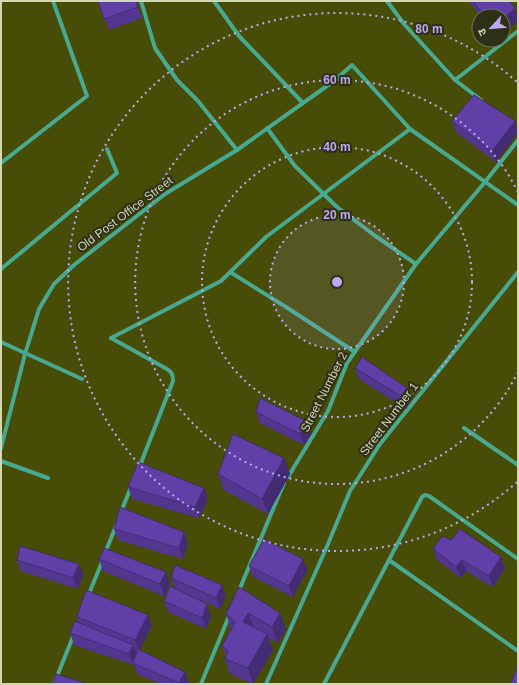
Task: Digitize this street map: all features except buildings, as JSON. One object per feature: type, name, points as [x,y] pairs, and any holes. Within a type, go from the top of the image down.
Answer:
[{"type":"street","points":[[1,163],[87,96],[53,1]]},
{"type":"street","points":[[140,1],[155,48],[177,80],[198,101],[237,150]]},
{"type":"street","points":[[214,1],[239,36],[302,102]]},
{"type":"street","points":[[387,1],[404,24],[455,80],[486,104]]},
{"type":"street","points":[[455,80],[518,31]]},
{"type":"street","name":"Old Post Office Street","points":[[1,448],[25,354],[39,309],[54,284],[74,265],[165,194],[237,150],[302,102],[334,81],[352,66],[410,129]]},
{"type":"street","points":[[267,128],[295,166],[337,207],[416,264]]},
{"type":"street","points":[[138,470],[173,381],[173,376],[172,372],[111,338],[221,280],[266,237],[410,129],[518,204]]},
{"type":"street","name":"Street Number 2","points":[[236,599],[285,481],[328,411],[348,363],[416,264],[518,140]]},
{"type":"street","points":[[1,269],[117,173],[107,149]]},
{"type":"street","points":[[230,272],[355,352]]},
{"type":"street","name":"Street Number 1","points":[[266,684],[350,491],[380,444],[518,272]]},
{"type":"street","points":[[1,342],[82,379]]},
{"type":"street","points":[[464,428],[518,465]]},
{"type":"street","points":[[1,461],[48,478]]},
{"type":"street","points":[[121,514],[132,485]]},
{"type":"street","points":[[324,684],[422,497],[425,495],[429,496],[518,559]]},
{"type":"street","points":[[86,603],[118,522]]},
{"type":"street","points":[[389,560],[518,651]]},
{"type":"street","points":[[202,684],[230,613]]},
{"type":"street","points":[[54,684],[74,632]]}]
